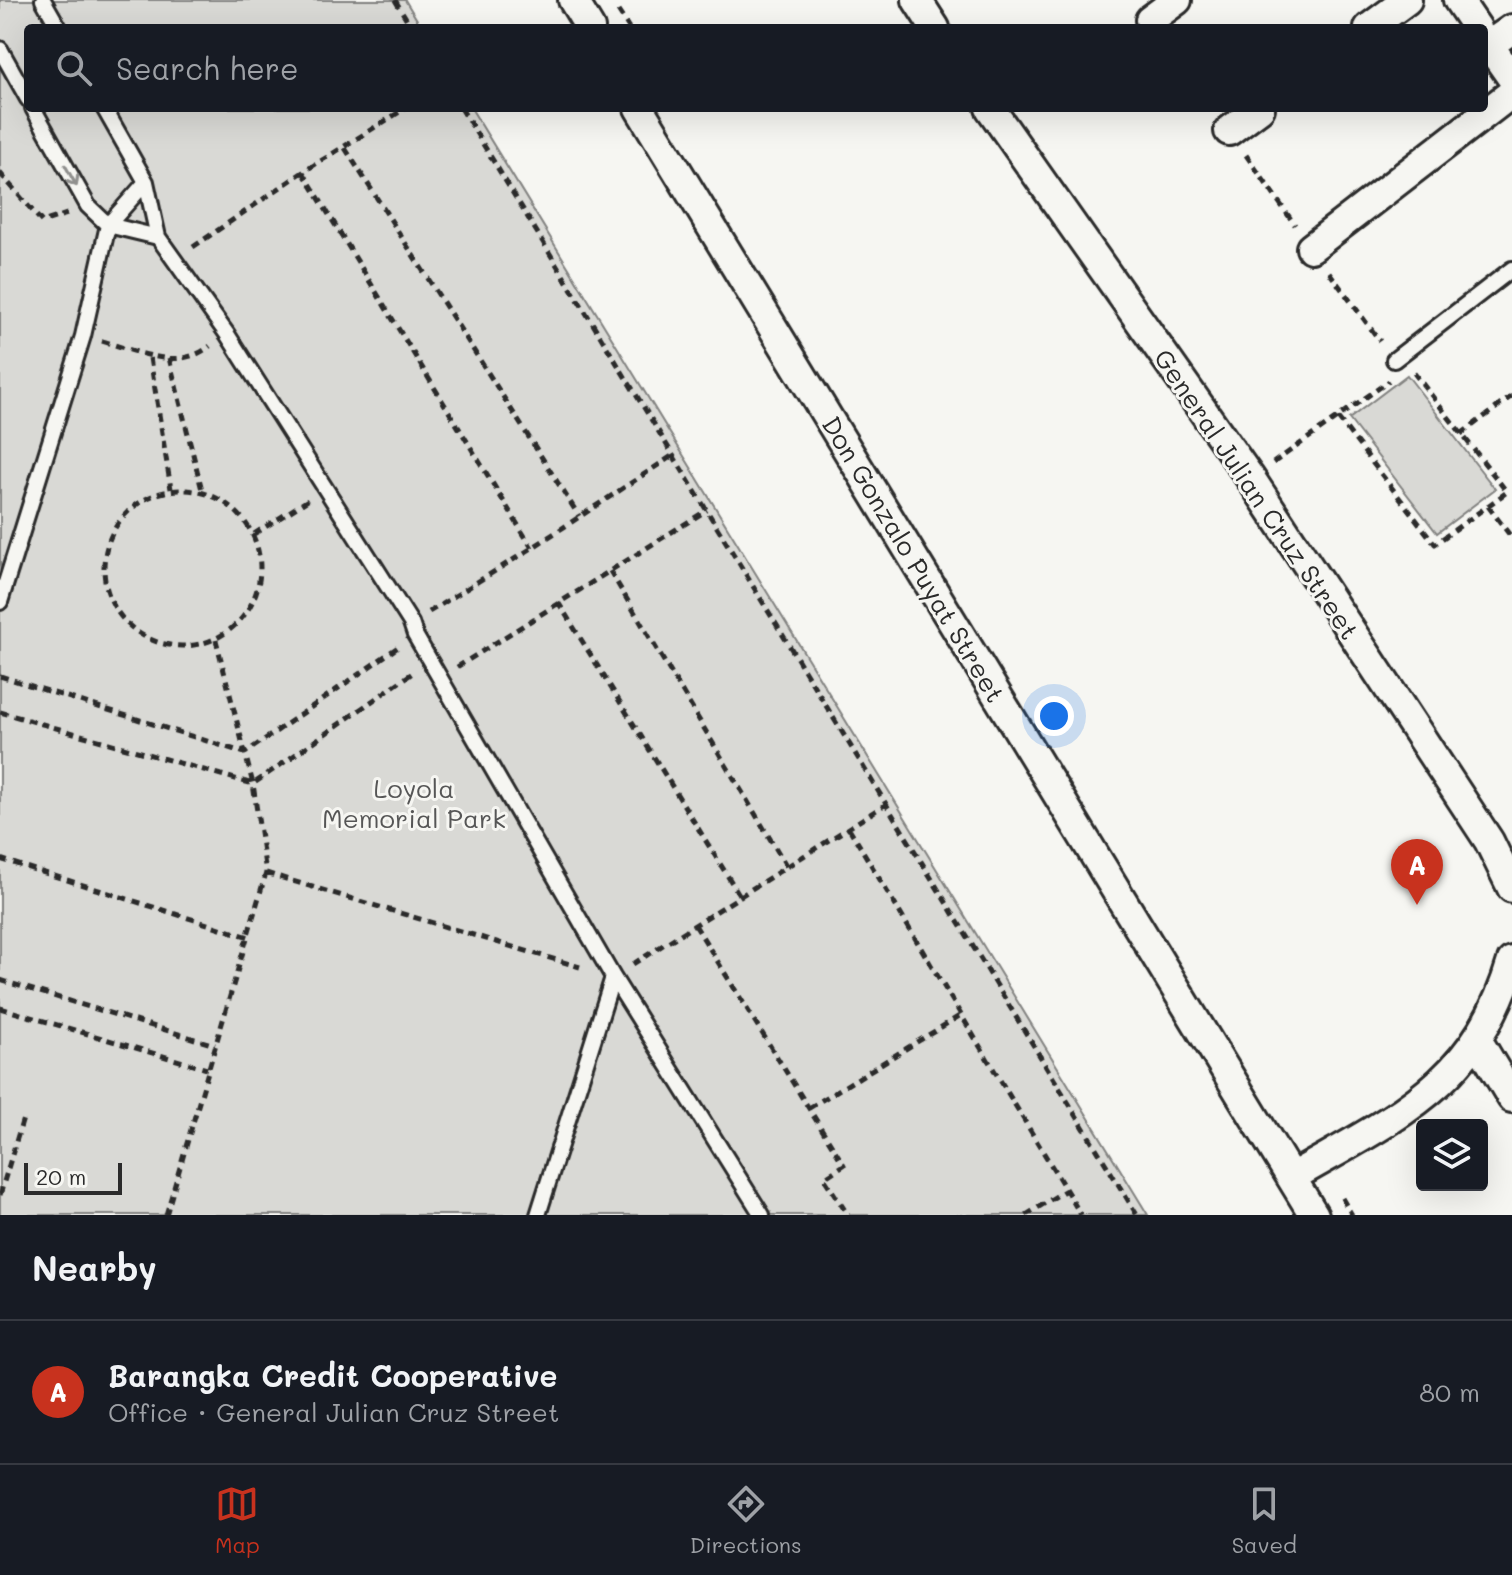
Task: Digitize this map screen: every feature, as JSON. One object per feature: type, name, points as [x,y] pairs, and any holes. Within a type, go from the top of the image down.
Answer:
[{"type":"street","points":[[573,0],[588,24]]},
{"type":"street","points":[[917,0],[932,24]]},
{"type":"street","points":[[1150,20],[1177,0]]},
{"type":"street","points":[[1374,24],[1407,0]]},
{"type":"street","points":[[1458,0],[1481,24]]},
{"type":"street","points":[[1491,35],[1512,78]]},
{"type":"street","points":[[1488,112],[1512,93]]},
{"type":"street","name":"Don Gonzalo Puyat Street","points":[[641,112],[1314,1215]]},
{"type":"street","name":"General Julian Cruz Street","points":[[993,112],[1251,479],[1489,841],[1512,888]]},
{"type":"street","points":[[1229,131],[1255,112]]},
{"type":"street","points":[[1311,248],[1487,112]]},
{"type":"street","points":[[1292,1177],[1399,1114],[1456,1068],[1478,1041],[1493,1014],[1512,961]]},
{"type":"street","points":[[1478,1041],[1512,1098]]},
{"type":"lane","points":[[43,0],[57,24]]},
{"type":"lane","points":[[0,49],[24,92]]},
{"type":"lane","points":[[35,112],[88,206],[108,225],[158,237]]},
{"type":"lane","points":[[106,112],[146,182],[158,237],[227,334],[413,629],[613,977],[762,1215]]},
{"type":"lane","points":[[0,602],[83,336],[108,225],[146,182]]},
{"type":"lane","points":[[1397,357],[1512,269]]},
{"type":"lane","points":[[538,1215],[613,977]]},
{"type":"path","points":[[395,0],[410,24]]},
{"type":"path","points":[[175,259],[303,172],[400,112]]},
{"type":"path","points":[[463,112],[1137,1215]]},
{"type":"path","points":[[345,148],[579,516]]},
{"type":"path","points":[[303,172],[532,548]]},
{"type":"path","points":[[2,176],[42,222],[88,206]]},
{"type":"path","points":[[0,189],[2,176]]},
{"type":"path","points":[[83,336],[150,358],[169,358],[198,356],[227,334]]},
{"type":"path","points":[[1338,418],[1435,544],[1507,492],[1397,357]]},
{"type":"path","points":[[1251,479],[1402,372],[1397,357]]},
{"type":"path","points":[[150,358],[171,489]]},
{"type":"path","points":[[169,358],[202,490]]},
{"type":"path","points":[[1461,434],[1512,396]]},
{"type":"path","points":[[245,753],[413,629],[672,456]]},
{"type":"path","points":[[171,489],[202,490],[233,506],[254,534],[261,574],[247,613],[216,640],[177,648],[140,636],[113,609],[102,572],[110,533],[135,504],[171,489]]},
{"type":"path","points":[[254,534],[326,489]]},
{"type":"path","points":[[1488,506],[1512,538]]},
{"type":"path","points":[[441,678],[707,510]]},
{"type":"path","points":[[610,571],[787,867]]},
{"type":"path","points":[[558,602],[740,896]]},
{"type":"path","points":[[166,1215],[266,873],[253,784],[216,640]]},
{"type":"path","points":[[253,784],[431,660]]},
{"type":"path","points":[[0,676],[245,753]]},
{"type":"path","points":[[0,712],[253,784]]},
{"type":"path","points":[[266,873],[613,977],[886,804]]},
{"type":"path","points":[[849,828],[1081,1215]]},
{"type":"path","points":[[0,859],[249,937]]},
{"type":"path","points":[[695,925],[844,1165],[824,1178],[848,1215]]},
{"type":"path","points":[[0,980],[215,1045]]},
{"type":"path","points":[[0,1008],[207,1069]]},
{"type":"path","points":[[809,1108],[961,1015]]},
{"type":"path","points":[[0,1195],[24,1115]]},
{"type":"path","points":[[1026,1215],[1066,1190]]},
{"type":"green space","name":"Loyola Memorial Park","points":[[0,0],[405,0],[420,24],[24,24],[24,112],[473,112],[1148,1215],[0,1215]]},
{"type":"green space","points":[[1407,375],[1495,489],[1437,533],[1349,419]]},
{"type":"place","name":"Barangka Credit Cooperative","points":[[1417,905]]}]
